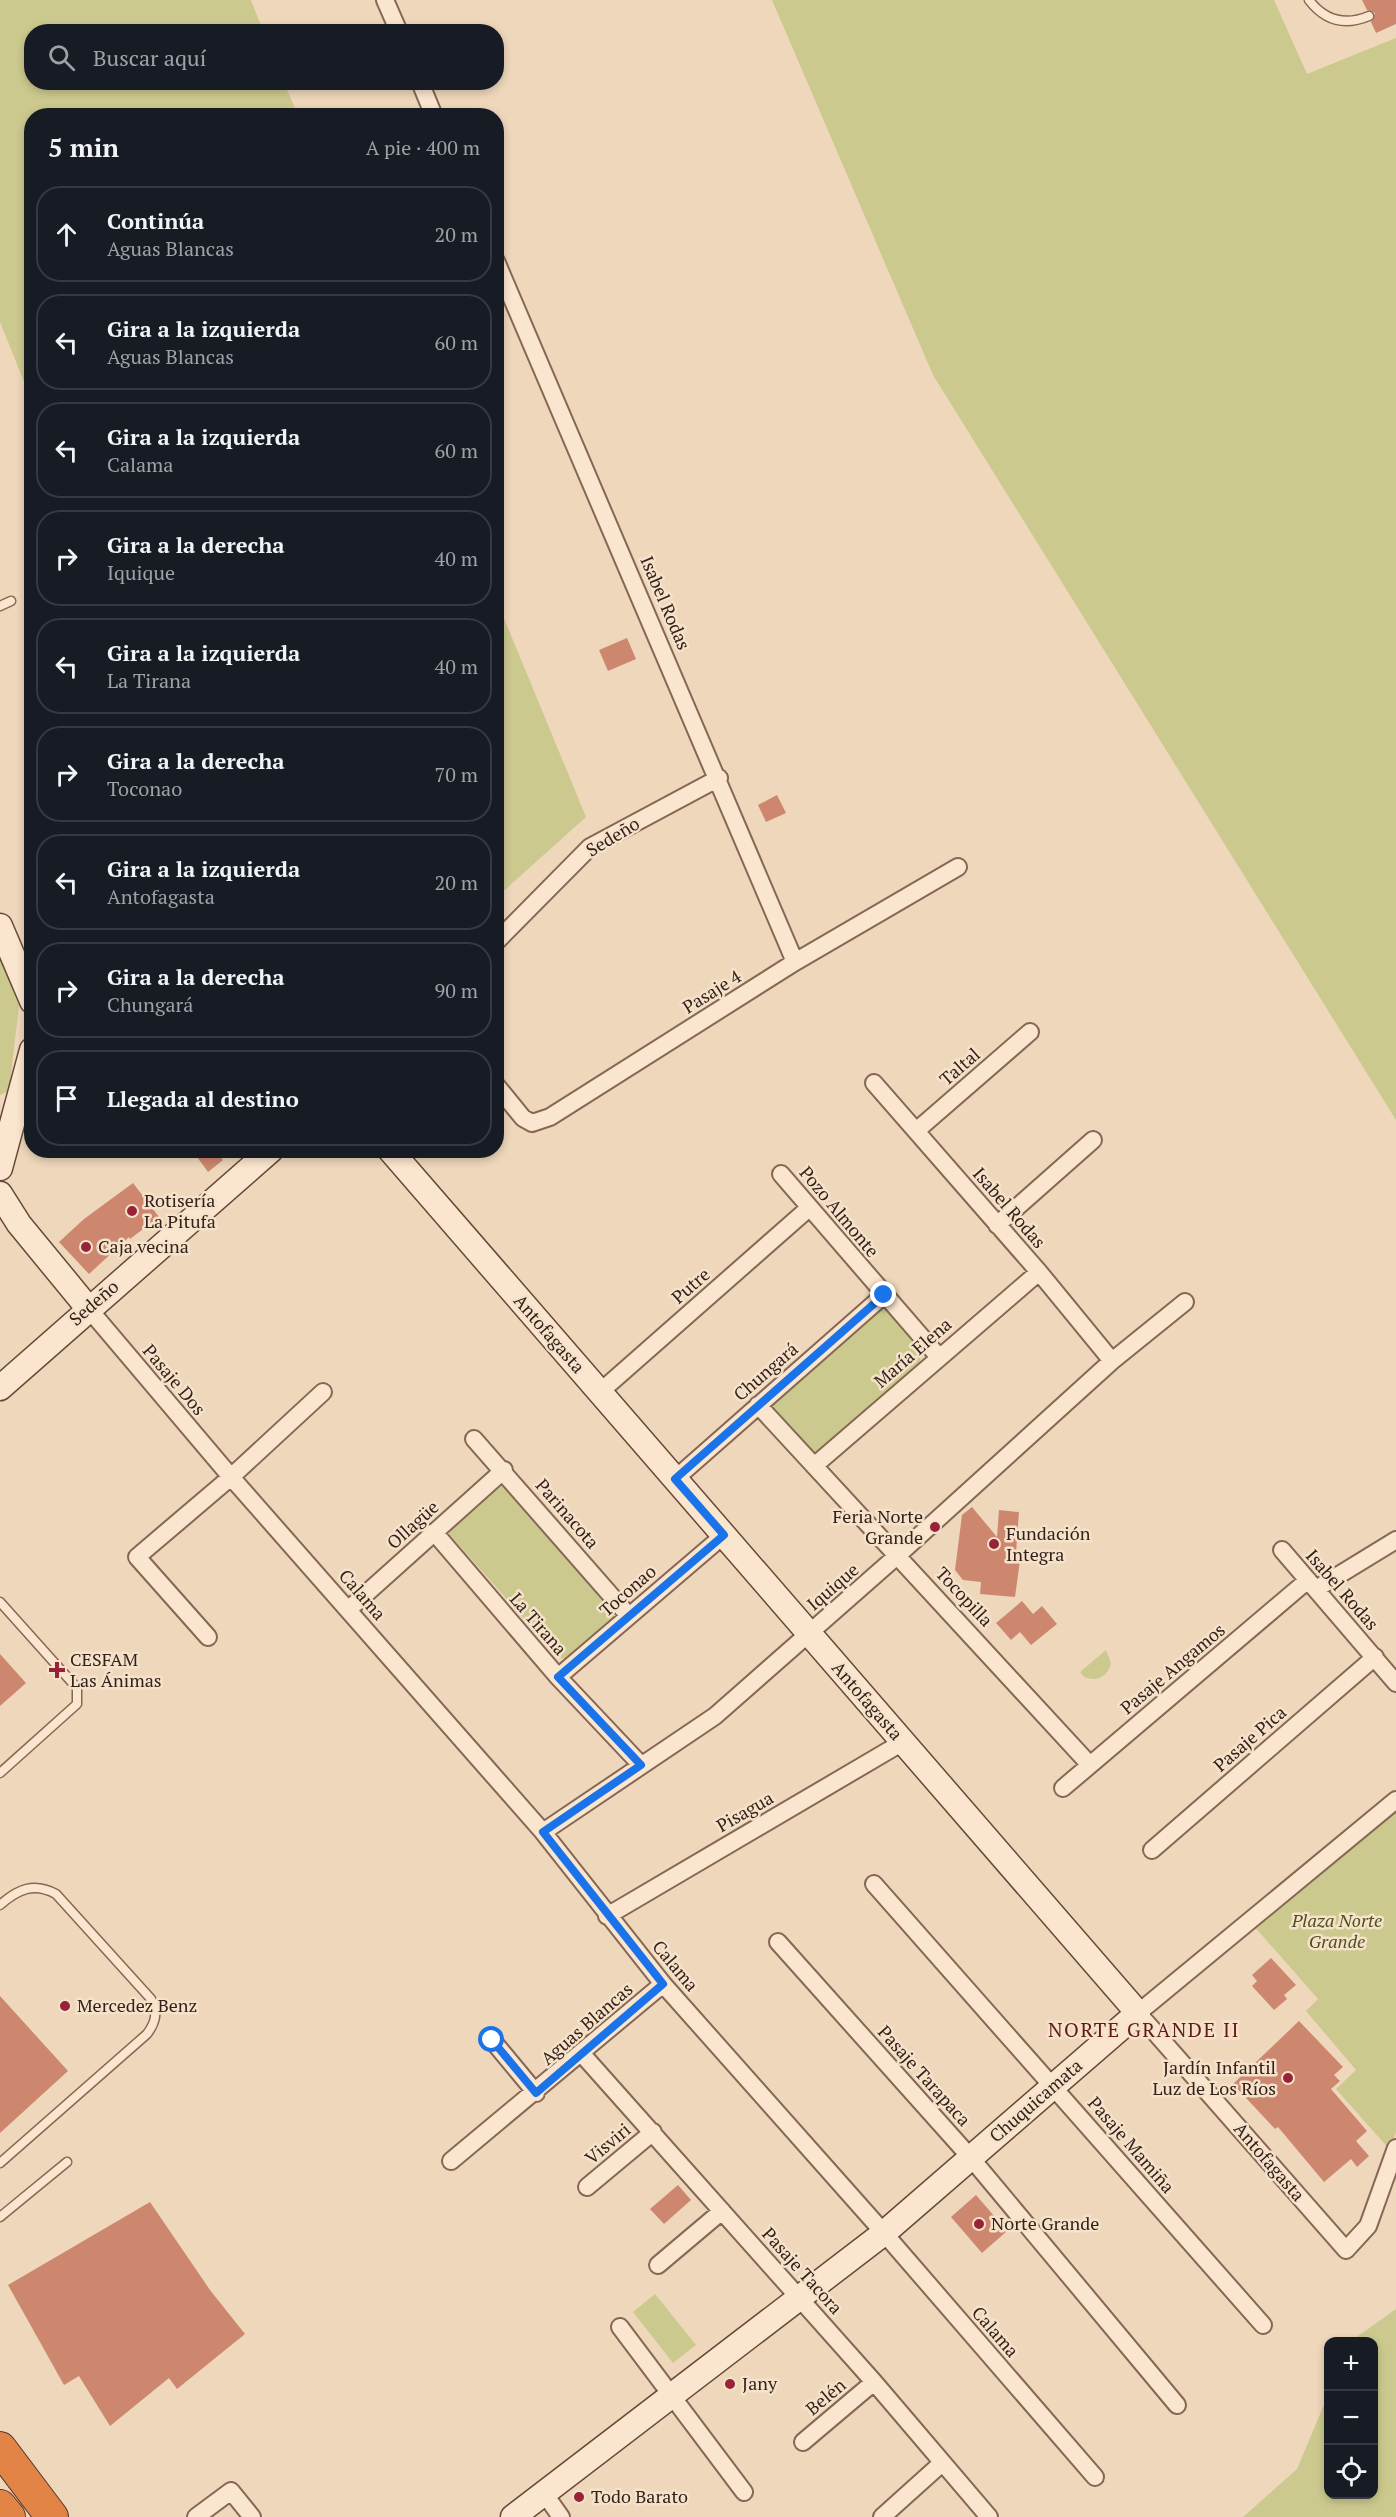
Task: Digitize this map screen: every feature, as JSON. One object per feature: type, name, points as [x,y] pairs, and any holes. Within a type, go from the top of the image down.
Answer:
[{"type":"highway","points":[[0,2448],[52,2517]]},
{"type":"highway","points":[[0,2506],[9,2517]]},
{"type":"street","points":[[385,0],[396,24]]},
{"type":"street","points":[[423,90],[431,108]]},
{"type":"street","name":"Isabel Rodas","points":[[504,280],[719,778],[795,962]]},
{"type":"street","name":"Sedeño","points":[[504,934],[590,847],[719,778]]},
{"type":"street","name":"Pasaje 4","points":[[504,1095],[523,1118],[532,1123],[550,1117],[795,962],[958,867]]},
{"type":"street","points":[[0,926],[24,982]]},
{"type":"street","name":"Taltal","points":[[916,1131],[1030,1032]]},
{"type":"street","points":[[0,1168],[7,1121],[24,1073]]},
{"type":"street","name":"Isabel Rodas","points":[[874,1083],[1039,1272],[1112,1361]]},
{"type":"street","points":[[997,1225],[1093,1140]]},
{"type":"street","name":"Sedeño","points":[[0,1388],[88,1308],[262,1158]]},
{"type":"street","name":"Antofagasta","points":[[397,1158],[1346,2250],[1368,2226],[1396,2148]]},
{"type":"street","name":"Pozo Almonte","points":[[781,1174],[938,1356]]},
{"type":"street","points":[[0,1194],[19,1224],[88,1308]]},
{"type":"street","name":"Putre","points":[[600,1392],[809,1208]]},
{"type":"street","name":"María Elena","points":[[814,1466],[938,1356],[1039,1272]]},
{"type":"street","name":"Chungará","points":[[675,1479],[884,1295]]},
{"type":"street","name":"Iquique","points":[[543,1832],[715,1716],[898,1556],[1112,1361],[1185,1302]]},
{"type":"street","name":"Pasaje Dos","points":[[88,1308],[231,1477]]},
{"type":"street","points":[[208,1636],[137,1557],[231,1477],[323,1392]]},
{"type":"street","name":"Tocopilla","points":[[758,1405],[1089,1765]]},
{"type":"street","name":"Parinacota","points":[[474,1438],[629,1616]]},
{"type":"street","name":"Ollagüe","points":[[349,1609],[504,1470]]},
{"type":"street","name":"Calama","points":[[231,1477],[543,1832],[607,1916],[663,1984],[884,2233],[1095,2477]]},
{"type":"street","name":"La Tirana","points":[[434,1532],[558,1677],[641,1765]]},
{"type":"street","name":"Toconao","points":[[558,1677],[724,1535]]},
{"type":"street","name":"Pasaje Angamos","points":[[1064,1788],[1089,1765],[1312,1585],[1396,1540]]},
{"type":"street","name":"Isabel Rodas","points":[[1282,1550],[1394,1676]]},
{"type":"street","name":"Pasaje Pica","points":[[1152,1850],[1375,1657]]},
{"type":"street","name":"Pisagua","points":[[607,1916],[903,1742]]},
{"type":"street","name":"Chuquicamata","points":[[513,2517],[884,2233],[1138,2013],[1396,1800]]},
{"type":"street","name":"Pasaje Mamiña","points":[[874,1884],[1263,2325]]},
{"type":"street","name":"Pasaje Tarapaca","points":[[778,1942],[970,2158],[1177,2405]]},
{"type":"street","name":"Aguas Blancas","points":[[452,2161],[536,2093],[663,1984]]},
{"type":"street","name":"Aguas Blancas","points":[[492,2040],[536,2093]]},
{"type":"street","name":"Pasaje Tacora","points":[[582,2054],[874,2382],[989,2517]]},
{"type":"street","name":"Visviri","points":[[587,2187],[653,2132]]},
{"type":"street","points":[[658,2265],[722,2211]]},
{"type":"street","points":[[620,2327],[744,2492]]},
{"type":"street","name":"Belén","points":[[803,2442],[874,2382]]},
{"type":"street","points":[[882,2517],[942,2463]]},
{"type":"street","points":[[196,2517],[231,2491],[252,2517]]},
{"type":"street","points":[[544,2493],[561,2517]]},
{"type":"lane","points":[[1310,0],[1323,14],[1333,20],[1354,22],[1369,16]]},
{"type":"lane","points":[[0,606],[11,601]]},
{"type":"lane","points":[[0,1602],[77,1688],[77,1704],[0,1773]]},
{"type":"lane","points":[[0,1905],[12,1895],[29,1887],[48,1889],[56,1894],[151,2000],[156,2012],[153,2026],[147,2034],[0,2163]]},
{"type":"lane","points":[[0,2217],[67,2162]]},
{"type":"green space","points":[[0,0],[251,0],[260,24],[24,24],[24,90],[287,90],[295,108],[24,108],[24,382],[0,322]]},
{"type":"green space","points":[[772,0],[1274,0],[1307,74],[1396,38],[1396,1120],[933,375]]},
{"type":"green space","points":[[504,618],[586,817],[504,891]]},
{"type":"green space","points":[[0,955],[19,1006],[9,1091],[0,1095]]},
{"type":"green space","points":[[874,1310],[886,1310],[921,1349],[920,1365],[818,1454],[807,1453],[771,1411],[772,1403]]},
{"type":"green space","points":[[499,1486],[512,1489],[614,1608],[614,1618],[570,1659],[559,1658],[449,1534],[455,1525]]},
{"type":"green space","points":[[1106,1650],[1111,1663],[1105,1675],[1093,1679],[1084,1677],[1080,1672]]},
{"type":"green space","name":"Plaza Norte Grande","points":[[1396,1807],[1396,2132],[1390,2150],[1336,2089],[1356,2070],[1306,2011],[1318,1999],[1253,1925]]},
{"type":"green space","points":[[655,2294],[696,2345],[673,2363],[633,2312]]},
{"type":"green space","points":[[1396,2309],[1396,2517],[1243,2517],[1297,2469],[1324,2405],[1324,2499],[1378,2499],[1378,2337],[1357,2337]]},
{"type":"building","points":[[1362,0],[1396,0],[1396,24],[1376,33],[1371,22],[1375,13],[1367,10]]},
{"type":"building","points":[[627,638],[636,659],[608,671],[599,650]]},
{"type":"building","points":[[777,795],[786,813],[766,822],[758,805]]},
{"type":"building","points":[[198,1158],[221,1158],[223,1160],[208,1172]]},
{"type":"building","points":[[133,1183],[159,1217],[130,1239],[129,1237],[89,1274],[59,1242],[84,1219]]},
{"type":"building","points":[[972,1507],[997,1537],[999,1510],[1019,1512],[1016,1553],[1021,1553],[1015,1597],[980,1594],[981,1582],[963,1580],[955,1570],[962,1515]]},
{"type":"building","points":[[1022,1601],[1033,1614],[1042,1606],[1057,1624],[1031,1645],[1020,1632],[1011,1640],[996,1623]]},
{"type":"building","points":[[0,1654],[26,1683],[0,1706]]},
{"type":"building","points":[[1271,1958],[1296,1985],[1284,1995],[1287,1999],[1274,2010],[1252,1986],[1257,1981],[1252,1975]]},
{"type":"building","points":[[0,1996],[68,2071],[0,2133]]},
{"type":"building","points":[[1299,2021],[1343,2067],[1334,2075],[1340,2081],[1331,2089],[1367,2131],[1356,2141],[1369,2156],[1357,2167],[1351,2159],[1324,2182],[1278,2127],[1275,2129],[1233,2084]]},
{"type":"building","points":[[678,2185],[691,2200],[664,2224],[650,2209]]},
{"type":"building","name":"Norte Grande","points":[[976,2195],[1007,2231],[982,2253],[951,2217]]},
{"type":"building","points":[[150,2202],[210,2290],[245,2334],[177,2389],[169,2378],[110,2426],[79,2376],[64,2385],[8,2285]]},
{"type":"place","name":"Rotisería La Pitufa","points":[[132,1211]]},
{"type":"place","name":"Caja vecina","points":[[86,1247]]},
{"type":"place","name":"Feria Norte Grande","points":[[935,1527]]},
{"type":"place","name":"Fundación Integra","points":[[994,1544]]},
{"type":"place","name":"CESFAM Las Ánimas","points":[[57,1670]]},
{"type":"place","name":"Mercedez Benz","points":[[65,2006]]},
{"type":"place","name":"Jardín Infantil Luz de Los Ríos","points":[[1288,2078]]},
{"type":"place","name":"Norte Grande","points":[[979,2224]]},
{"type":"place","name":"Jany","points":[[730,2384]]},
{"type":"place","name":"Todo Barato","points":[[579,2497]]},
{"type":"district","name":"NORTE GRANDE II","points":[[1144,2030]]},
{"type":"route","points":[[492,2040],[536,2093],[663,1984],[607,1916],[543,1832],[641,1765],[558,1677],[724,1535],[675,1479],[884,1295]]}]
